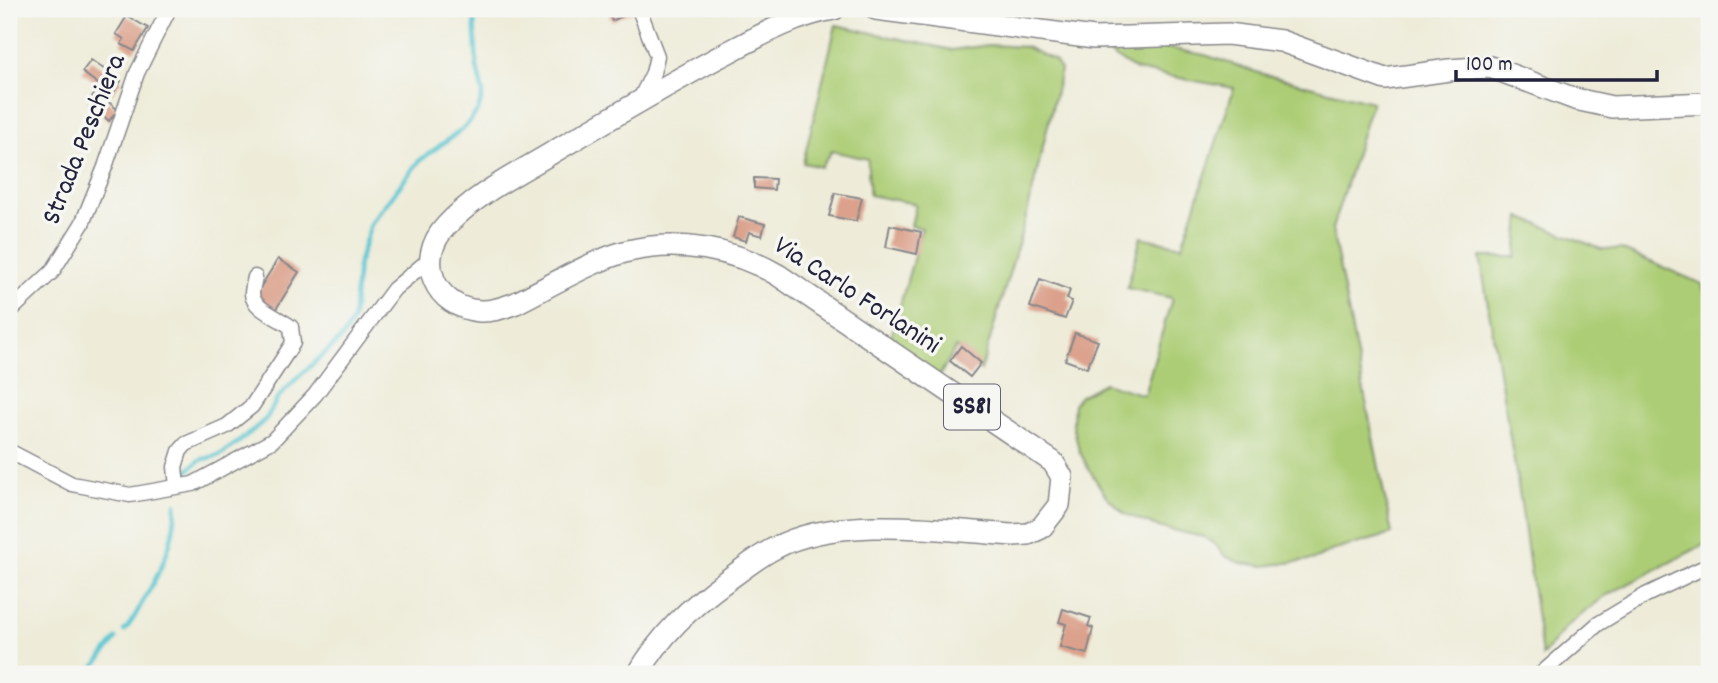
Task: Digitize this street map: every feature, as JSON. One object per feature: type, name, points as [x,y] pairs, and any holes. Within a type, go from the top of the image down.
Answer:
[{"type":"main road","points":[[431,258],[433,247],[443,229],[457,215],[499,185],[640,99],[785,24],[819,11],[834,9]]},
{"type":"main road","points":[[876,9],[1094,38],[1228,34],[1280,41],[1385,79],[1490,67],[1575,99],[1612,107],[1709,103]]},
{"type":"main road","name":"Via Carlo Forlanini","points":[[431,258],[432,275],[442,294],[465,308],[482,311],[498,310],[516,303],[627,252],[677,246],[720,251],[741,257],[778,275],[1053,462],[1062,477],[1059,505],[1041,528],[1028,534],[906,527],[852,528],[803,537],[776,547],[700,600],[677,620],[653,649],[639,674]]},
{"type":"street","name":"Strada Peschiera","points":[[9,312],[52,272],[82,224],[105,167],[137,73],[169,9]]},
{"type":"street","points":[[639,9],[657,56],[653,73],[640,99]]},
{"type":"street","points":[[9,452],[72,484],[130,495],[193,484],[272,441],[315,395],[394,289],[431,258]]},
{"type":"street","points":[[177,486],[175,467],[180,451],[186,444],[227,426],[252,406],[293,343],[291,327],[258,307],[251,296],[255,277]]},
{"type":"street","points":[[1541,674],[1598,624],[1646,595],[1709,565]]},
{"type":"green space","points":[[836,25],[952,50],[989,45],[1026,47],[1054,60],[1061,70],[1028,210],[981,370],[956,347],[937,380],[889,344],[922,228],[911,226],[916,204],[869,195],[868,159],[832,151],[821,167],[803,163]]},
{"type":"green space","points":[[1157,46],[1205,55],[1259,73],[1372,102],[1332,229],[1392,534],[1331,551],[1316,559],[1264,566],[1241,563],[1225,556],[1204,537],[1158,527],[1125,514],[1106,496],[1079,450],[1073,425],[1074,404],[1080,396],[1104,383],[1144,395],[1172,298],[1127,288],[1141,237],[1182,246],[1234,88],[1136,70],[1107,52]]},
{"type":"green space","points":[[1520,217],[1601,249],[1621,249],[1702,284],[1709,303],[1709,542],[1605,596],[1566,627],[1542,656],[1521,503],[1480,257],[1516,257]]},
{"type":"building","points":[[606,9],[638,9],[612,21]]},
{"type":"building","points":[[127,16],[148,28],[134,51],[121,44],[124,39],[116,34]]},
{"type":"building","points":[[91,60],[121,81],[112,94],[82,72]]},
{"type":"building","points":[[97,92],[118,110],[109,121],[88,102]]},
{"type":"building","points":[[754,178],[775,179],[774,190],[754,188]]},
{"type":"building","points":[[835,193],[862,198],[856,221],[829,216]]},
{"type":"building","points":[[739,217],[765,224],[762,236],[749,232],[746,241],[733,237]]},
{"type":"building","points":[[890,225],[921,232],[917,254],[886,247]]},
{"type":"building","points":[[278,259],[299,272],[276,309],[255,296]]},
{"type":"building","points":[[1040,279],[1070,290],[1067,299],[1072,301],[1065,319],[1030,307]]},
{"type":"building","points":[[1075,333],[1098,341],[1087,368],[1065,360]]},
{"type":"building","points":[[961,346],[981,363],[970,377],[950,361]]},
{"type":"building","points":[[1063,609],[1091,618],[1088,626],[1093,628],[1087,654],[1060,647],[1066,624],[1059,622]]},
{"type":"waterway","points":[[184,474],[200,460],[220,455],[266,419],[278,398],[343,337],[353,319],[358,265],[371,223],[419,161],[465,127],[478,111],[483,93],[477,68],[474,17],[469,9]]},
{"type":"waterway","points":[[124,631],[149,591],[166,556],[173,531],[176,504]]},
{"type":"waterway","points":[[89,674],[116,639]]}]
